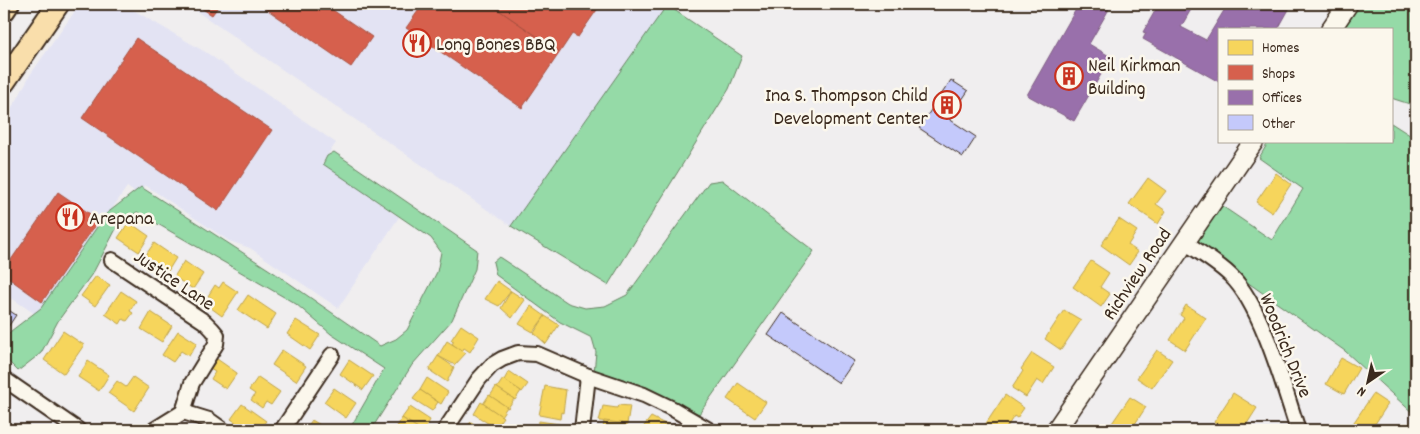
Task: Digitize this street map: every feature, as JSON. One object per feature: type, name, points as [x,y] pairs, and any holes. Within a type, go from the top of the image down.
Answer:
[{"type":"main road","points":[[4,10],[8,4]]},
{"type":"main road","points":[[4,82],[58,4]]},
{"type":"street","points":[[1332,28],[1348,4]]},
{"type":"street","name":"Richview Road","points":[[1056,430],[1253,142]]},
{"type":"street","name":"Woodrich Drive","points":[[1185,242],[1232,276],[1248,299],[1265,334],[1298,430]]},
{"type":"street","name":"Justice Lane","points":[[112,260],[205,322],[217,336],[216,344],[192,382],[183,412]]},
{"type":"street","points":[[445,430],[479,379],[492,365],[518,353],[537,354],[588,376],[644,395],[709,430]]},
{"type":"street","points":[[282,430],[332,355]]},
{"type":"street","points":[[582,430],[588,376]]},
{"type":"street","points":[[4,379],[78,430]]},
{"type":"street","points":[[154,430],[183,412],[209,420],[223,430]]},
{"type":"shaded area","points":[[80,4],[123,4],[207,53],[336,143],[322,163],[399,217],[338,308],[250,248],[229,241],[145,185],[137,194],[127,187],[38,316],[4,293],[4,118],[17,100],[30,75]]},
{"type":"shaded area","points":[[186,4],[668,4],[511,226]]},
{"type":"green space","points":[[1360,4],[1416,5],[1416,106],[1392,98],[1392,28],[1342,28]]},
{"type":"green space","points":[[667,5],[742,56],[729,89],[608,285],[511,226]]},
{"type":"green space","points":[[1392,124],[1416,139],[1416,416],[1345,351],[1193,244],[1219,204],[1272,240],[1303,189],[1259,158],[1268,142],[1392,142]]},
{"type":"green space","points":[[334,152],[477,250],[475,269],[452,320],[412,365],[371,430],[349,430],[384,369],[331,334],[296,304],[137,212],[117,227],[94,271],[58,321],[41,353],[18,371],[4,357],[4,342],[11,331],[41,308],[106,214],[141,187],[279,276],[380,346],[396,339],[407,330],[437,272],[441,252],[431,238],[323,164],[327,156]]},
{"type":"green space","points":[[722,180],[814,251],[699,414],[646,387],[594,373],[596,352],[592,338],[560,322],[496,275],[493,262],[499,257],[568,303],[585,308],[605,306],[627,295],[709,182]]},
{"type":"building: Homes","points":[[1276,173],[1291,184],[1272,213],[1256,202]]},
{"type":"building: Homes","points":[[1148,178],[1166,191],[1156,204],[1166,211],[1158,224],[1129,204]]},
{"type":"building: Homes","points":[[1119,219],[1137,231],[1128,245],[1138,252],[1129,265],[1101,245]]},
{"type":"building: Homes","points":[[129,222],[149,236],[139,252],[118,238]]},
{"type":"building: Homes","points":[[154,243],[176,258],[168,271],[145,256]]},
{"type":"building: Homes","points":[[184,261],[203,274],[193,289],[174,277]]},
{"type":"building: Homes","points":[[1091,261],[1109,273],[1100,287],[1110,294],[1101,307],[1073,287]]},
{"type":"building: Homes","points":[[96,276],[110,285],[95,306],[81,296]]},
{"type":"building: Homes","points":[[497,281],[511,291],[499,306],[485,299]]},
{"type":"building: Homes","points":[[223,282],[238,292],[222,316],[207,305],[212,298],[208,296],[215,285],[219,288]]},
{"type":"building: Homes","points":[[121,291],[136,301],[130,311],[133,313],[127,321],[123,319],[120,324],[105,314]]},
{"type":"building: Homes","points":[[511,291],[525,300],[512,318],[501,308]]},
{"type":"building: Homes","points":[[248,295],[276,314],[267,329],[238,310]]},
{"type":"building: Homes","points":[[1186,305],[1206,318],[1185,350],[1170,340],[1184,318],[1180,315]]},
{"type":"building: Homes","points":[[531,306],[545,316],[533,332],[519,324]]},
{"type":"building: Homes","points":[[1064,310],[1081,320],[1061,350],[1045,339]]},
{"type":"building: Homes","points":[[151,312],[172,326],[162,342],[141,329]]},
{"type":"building: Homes","points":[[545,316],[559,325],[546,344],[534,333]]},
{"type":"building: Homes","points":[[296,320],[320,335],[310,350],[287,334]]},
{"type":"building: Homes","points":[[461,325],[479,337],[470,352],[464,348],[462,351],[452,344],[454,341],[451,340]]},
{"type":"building: Homes","points":[[63,331],[84,345],[64,374],[44,360]]},
{"type":"building: Homes","points":[[178,331],[197,343],[189,356],[181,351],[173,362],[162,355]]},
{"type":"building: Homes","points":[[447,341],[466,353],[455,365],[438,356]]},
{"type":"building: Homes","points":[[282,350],[306,366],[296,381],[272,365]]},
{"type":"building: Homes","points":[[1157,350],[1172,360],[1152,388],[1137,378]]},
{"type":"building: Homes","points":[[1032,353],[1054,367],[1043,384],[1037,380],[1026,397],[1012,388],[1023,371],[1021,369]]},
{"type":"building: Homes","points":[[438,356],[454,367],[447,382],[429,370]]},
{"type":"building: Homes","points":[[1341,358],[1359,368],[1344,394],[1326,384]]},
{"type":"building: Homes","points":[[217,359],[237,373],[226,389],[211,379],[215,372],[210,369]]},
{"type":"building: Homes","points":[[349,360],[373,376],[363,390],[340,374]]},
{"type":"building: Homes","points":[[88,361],[109,375],[99,391],[78,377]]},
{"type":"building: Homes","points":[[509,371],[528,384],[522,392],[504,380]]},
{"type":"building: Homes","points":[[133,377],[149,388],[134,411],[108,393],[117,381],[126,387]]},
{"type":"building: Homes","points":[[258,377],[280,392],[271,405],[266,402],[262,408],[251,400],[255,394],[249,390]]},
{"type":"building: Homes","points":[[427,378],[448,392],[441,404],[420,390]]},
{"type":"building: Homes","points":[[503,379],[521,391],[515,400],[497,388]]},
{"type":"building: Homes","points":[[738,383],[766,402],[755,418],[727,399]]},
{"type":"building: Homes","points":[[545,386],[566,390],[563,413],[561,412],[560,419],[539,415]]},
{"type":"building: Homes","points":[[496,387],[514,399],[508,408],[490,396]]},
{"type":"building: Homes","points":[[334,388],[356,403],[346,418],[324,402]]},
{"type":"building: Homes","points":[[420,390],[438,402],[432,411],[413,399]]},
{"type":"building: Homes","points":[[1233,393],[1257,408],[1243,430],[1227,430],[1214,422]]},
{"type":"building: Homes","points":[[1373,394],[1388,404],[1371,430],[1361,430],[1352,425]]},
{"type":"building: Homes","points":[[489,395],[507,407],[501,416],[483,404]]},
{"type":"building: Homes","points":[[1005,395],[1024,408],[1017,418],[1014,416],[1005,430],[988,430],[983,428]]},
{"type":"building: Homes","points":[[1130,397],[1146,407],[1131,430],[1117,430],[1110,426]]},
{"type":"building: Homes","points":[[481,402],[503,417],[495,428],[474,414]]},
{"type":"building: Homes","points":[[242,404],[266,421],[259,430],[247,430],[231,419]]},
{"type":"building: Homes","points":[[618,405],[630,406],[627,424],[599,421],[603,406],[617,408]]},
{"type":"building: Homes","points":[[410,407],[430,420],[425,430],[421,430],[402,418]]},
{"type":"building: Homes","points":[[651,417],[665,424],[660,430],[641,430]]},
{"type":"building: Homes","points":[[402,418],[421,430],[395,430]]},
{"type":"building: Homes","points":[[312,420],[328,430],[305,430]]},
{"type":"building: Homes","points":[[539,421],[559,424],[558,430],[538,430]]},
{"type":"building: Homes","points":[[604,421],[627,424],[627,430],[604,430]]},
{"type":"building: Homes","points":[[471,422],[483,430],[463,430]]},
{"type":"building: Homes","points":[[666,423],[671,427],[670,430],[660,430]]},
{"type":"building: Shops","points":[[195,4],[220,4],[212,15]]},
{"type":"building: Shops","points":[[259,4],[324,4],[372,37],[351,67]]},
{"type":"building: Shops","points":[[423,4],[490,4],[560,52],[522,108],[406,28]]},
{"type":"building: Shops","points":[[490,4],[601,4],[578,37],[572,34],[560,52]]},
{"type":"building: Shops","points":[[136,38],[272,130],[218,211],[82,118]]},
{"type":"building: Shops","points":[[58,192],[99,220],[42,302],[4,275],[4,270]]},
{"type":"building: Offices","name":"Neil Kirkman Building","points":[[1079,4],[1112,4],[1089,44],[1111,57],[1074,121],[1027,95]]},
{"type":"building: Offices","name":"Neil Kirkman Building","points":[[1159,4],[1194,4],[1181,27],[1206,40],[1228,4],[1292,4],[1279,28],[1218,28],[1218,81],[1143,39],[1146,33],[1143,32]]},
{"type":"building: Offices","points":[[1292,4],[1303,4],[1300,9]]},
{"type":"building: Other","name":"Ina S. Thompson Child Development Center","points":[[951,80],[968,91],[949,119],[976,137],[963,157],[919,128]]},
{"type":"building: Other","points":[[4,307],[16,315],[4,333]]},
{"type":"building: Other","points":[[783,313],[854,361],[839,383],[768,335]]},
{"type":"place","name":"Long Bones BBQ","points":[[417,43]]},
{"type":"place","name":"Neil Kirkman Building","points":[[1069,76]]},
{"type":"place","name":"Ina S. Thompson Child Development Center","points":[[947,105]]},
{"type":"place","name":"Arepana","points":[[70,217]]}]
